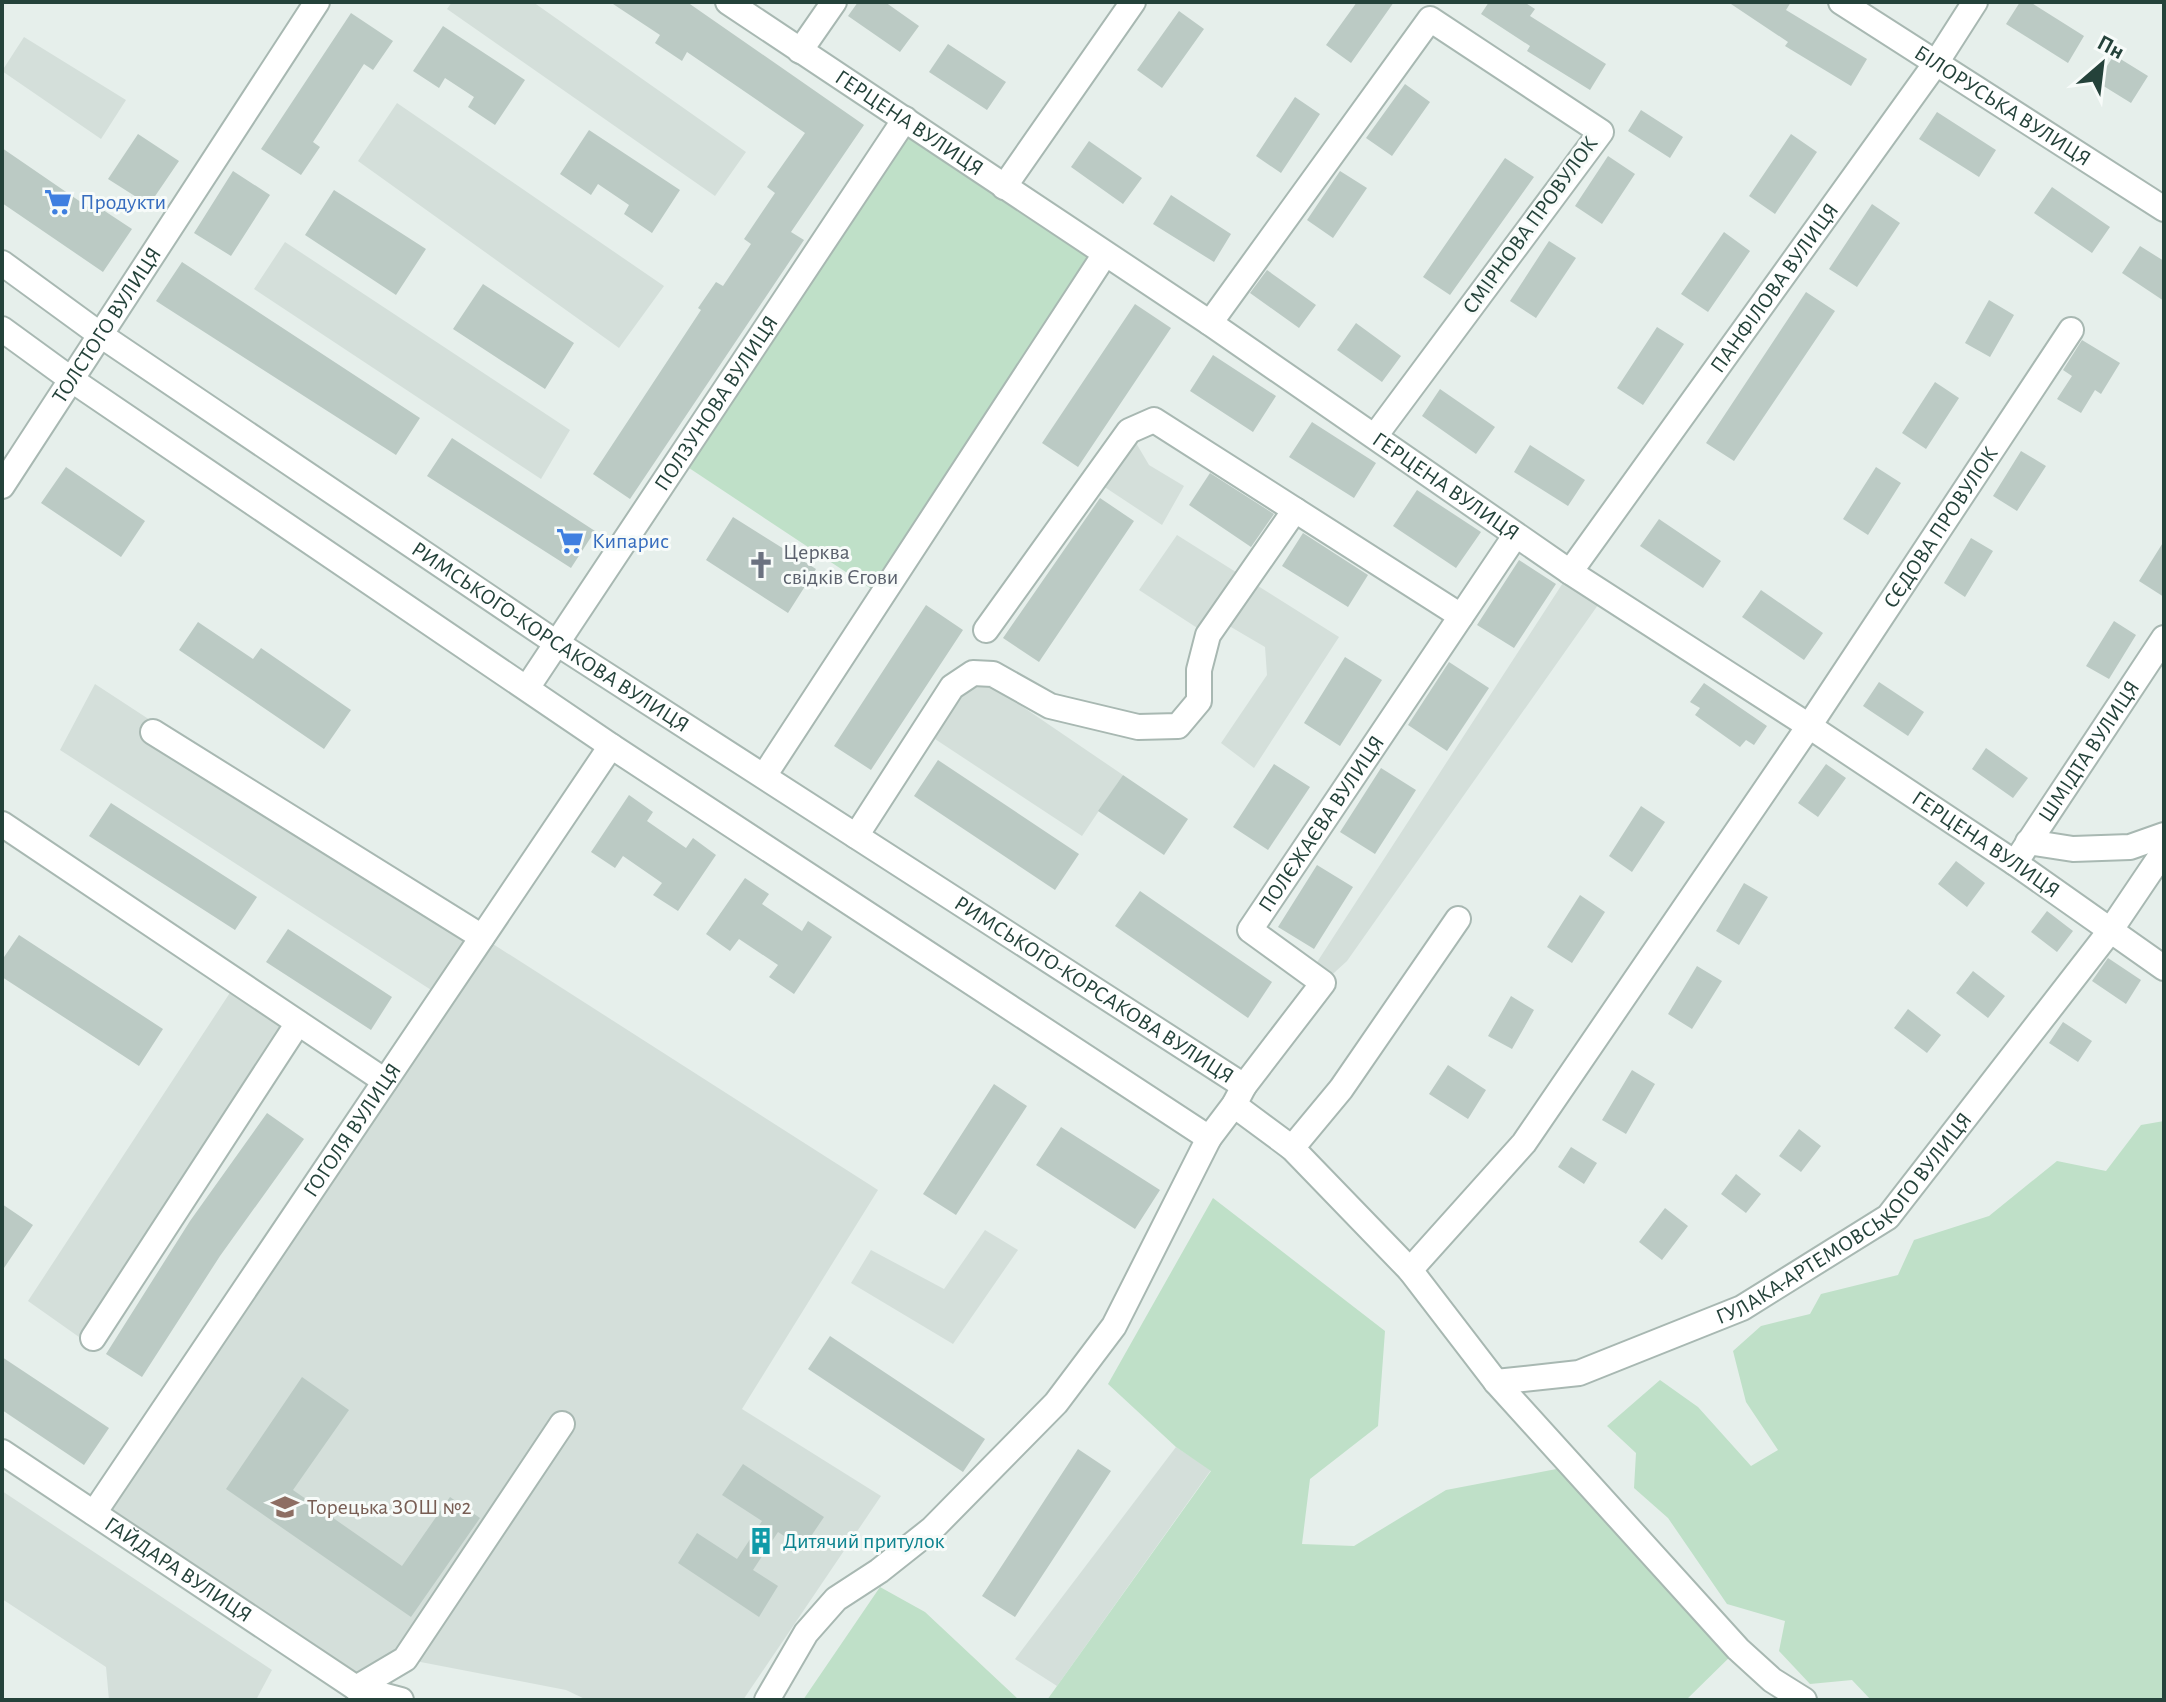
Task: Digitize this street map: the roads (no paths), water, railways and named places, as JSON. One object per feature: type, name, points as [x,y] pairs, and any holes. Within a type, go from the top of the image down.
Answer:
[{"type":"street","name":"ТОЛСТОГО ВУЛИЦЯ","points":[[2,486],[317,2]]},
{"type":"street","name":"ГЕРЦЕНА ВУЛИЦЯ","points":[[728,2],[1210,323],[1515,536],[1809,726],[2022,852],[2110,931],[2164,968]]},
{"type":"street","points":[[800,51],[834,2]]},
{"type":"street","points":[[1004,187],[1133,2]]},
{"type":"street","name":"БІЛОРУСЬКА ВУЛИЦЯ","points":[[1841,2],[2164,209]]},
{"type":"street","name":"ПАНФІЛОВА ВУЛИЦЯ","points":[[1570,572],[1936,63],[1975,2]]},
{"type":"street","name":"СМІРНОВА ПРОВУЛОК","points":[[1210,323],[1430,19],[1601,132],[1375,436]]},
{"type":"street","name":"ПОЛЗУНОВА ВУЛИЦЯ","points":[[527,688],[905,119]]},
{"type":"street","points":[[764,776],[1105,254]]},
{"type":"street","name":"РИМСЬКОГО-КОРСАКОВА ВУЛИЦЯ","points":[[2,263],[102,336],[555,642],[856,836],[1239,1095],[1209,1138],[1114,1326],[1056,1403],[932,1529],[879,1571],[836,1599],[806,1633],[767,1700]]},
{"type":"street","points":[[2,329],[72,380],[611,746],[1209,1138]]},
{"type":"street","name":"СЄДОВА ПРОВУЛОК","points":[[1809,726],[2071,330]]},
{"type":"street","points":[[986,630],[1129,431],[1154,420],[1461,616]]},
{"type":"street","points":[[856,836],[952,687],[973,673],[993,674],[1050,706],[1138,727],[1178,726],[1199,701],[1199,670],[1208,635],[1295,510]]},
{"type":"street","name":"ПОЛЄЖАЄВА ВУЛИЦЯ","points":[[1239,1095],[1323,983],[1250,930],[1515,536]]},
{"type":"street","name":"ШМІДТА ВУЛИЦЯ","points":[[2022,852],[2164,638]]},
{"type":"street","points":[[1410,1270],[1524,1143],[1809,726]]},
{"type":"street","points":[[153,732],[482,937]]},
{"type":"street","name":"ГОГОЛЯ ВУЛИЦЯ","points":[[94,1513],[611,746]]},
{"type":"street","points":[[2,824],[385,1081]]},
{"type":"street","points":[[2022,852],[2130,847],[2164,835]]},
{"type":"street","name":"ГУЛАКА-АРТЕМОВСЬКОГО ВУЛИЦЯ","points":[[1496,1382],[1579,1373],[1742,1308],[1888,1217],[2110,931],[2164,851]]},
{"type":"street","points":[[1292,1148],[1341,1089],[1458,919]]},
{"type":"street","points":[[93,1338],[298,1023]]},
{"type":"street","points":[[1239,1095],[1410,1270],[1496,1382],[1738,1649],[1772,1680],[1804,1700]]},
{"type":"street","points":[[362,1694],[405,1659],[562,1424]]},
{"type":"street","name":"ГАЙДАРА ВУЛИЦЯ","points":[[2,1452],[362,1694],[401,1700]]},
{"type":"place","name":"Продукти","points":[[58,202]]},
{"type":"place","name":"Кипарис","points":[[570,541]]},
{"type":"place","name":"Церква свідків Єгови","points":[[761,565]]},
{"type":"place","name":"Торецька ЗОШ №2","points":[[285,1507]]},
{"type":"place","name":"Дитячий притулок","points":[[761,1541]]}]
